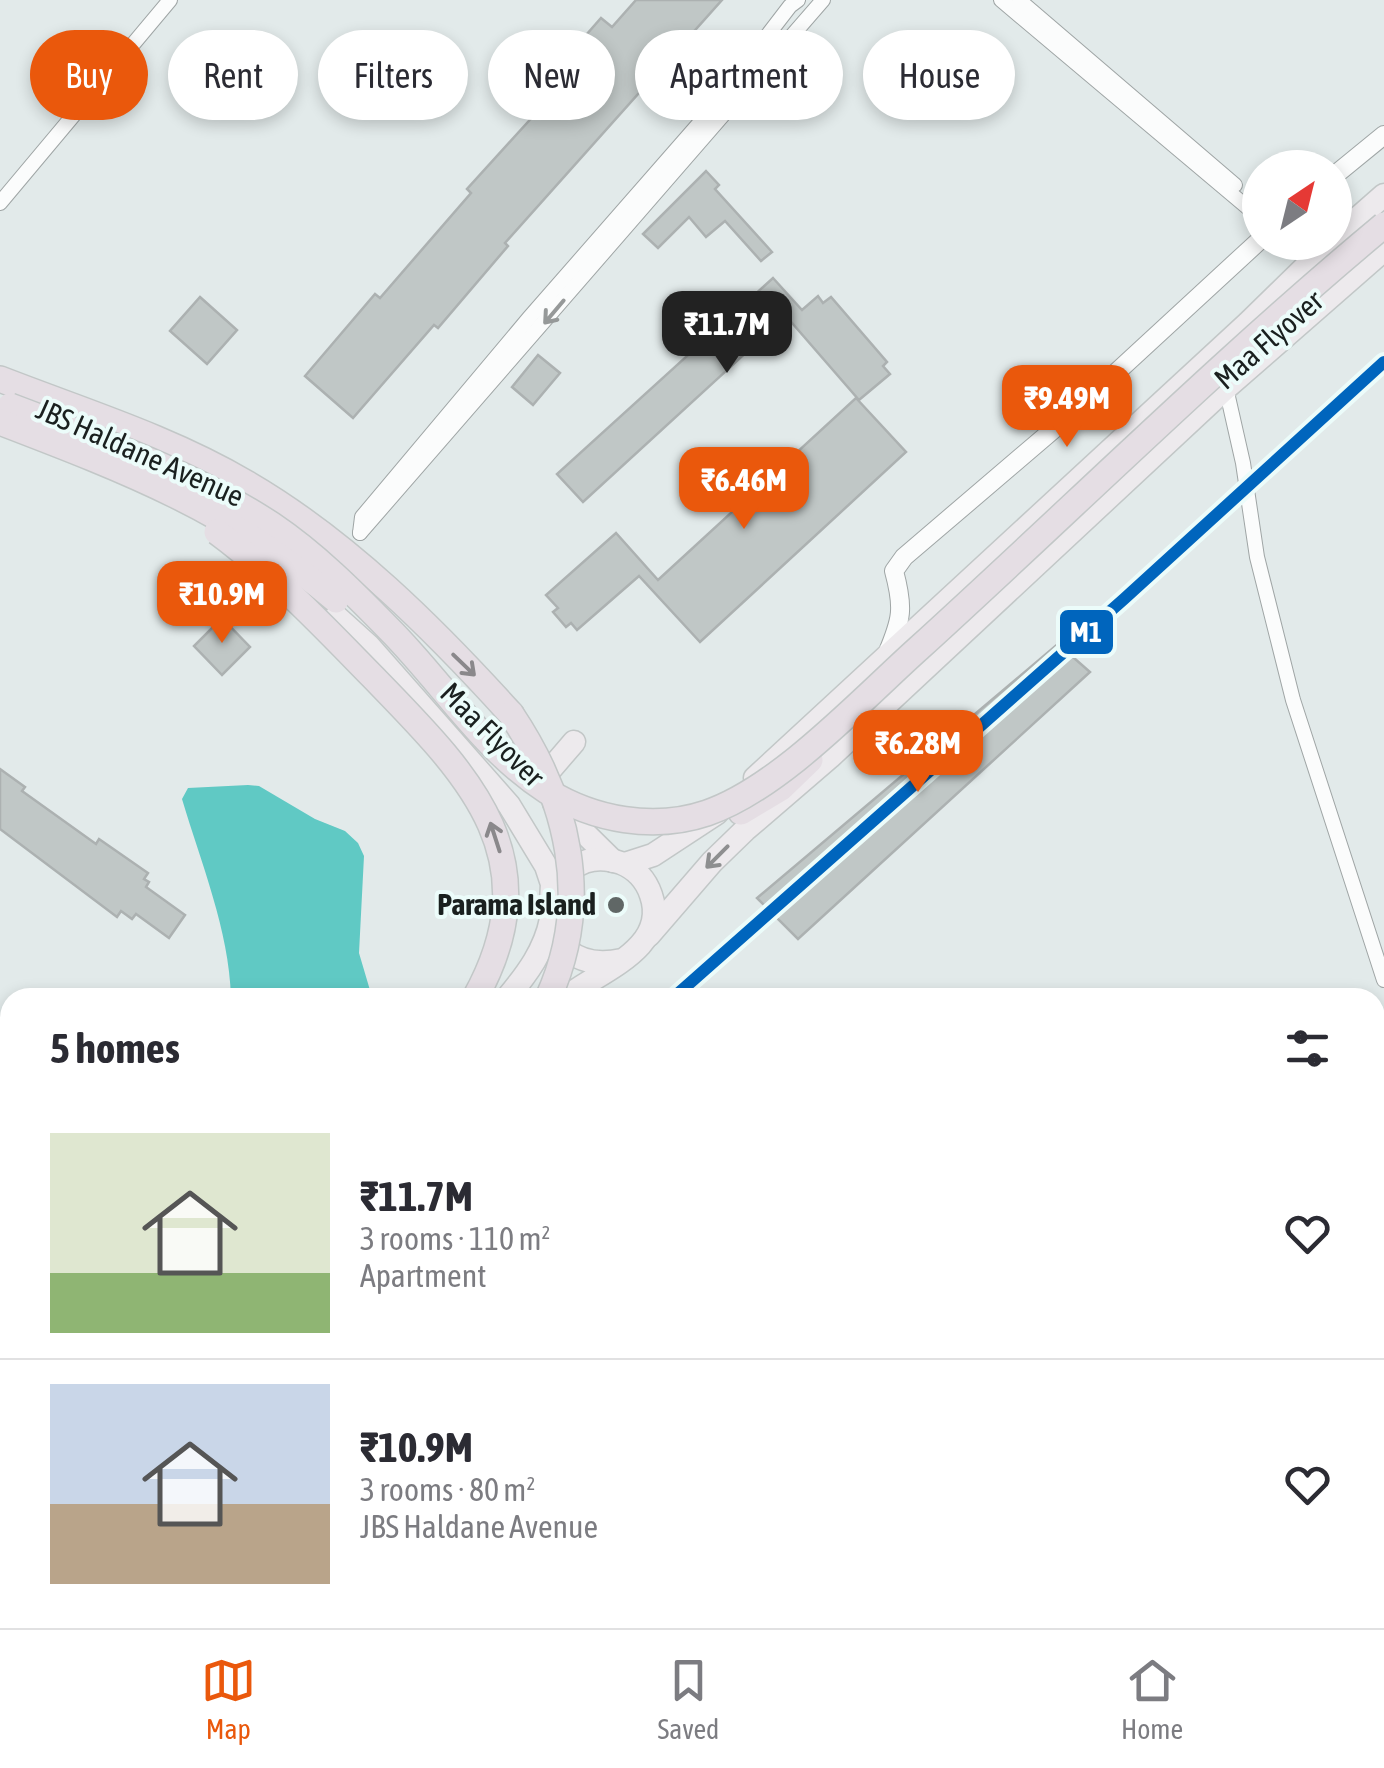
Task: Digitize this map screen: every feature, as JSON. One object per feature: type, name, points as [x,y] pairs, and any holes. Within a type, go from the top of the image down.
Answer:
[{"type":"highway","name":"Maa Flyover","points":[[0,402],[162,466],[270,524],[342,582],[389,628],[478,730],[547,790],[610,817],[682,820],[734,801],[797,756],[1069,511],[1214,373],[1384,225]]},
{"type":"highway","name":"Maa Flyover","points":[[0,422],[123,471],[211,512],[283,556],[376,638],[466,738],[527,796],[565,819],[615,834],[676,833],[741,812],[781,788],[1236,368],[1384,240]]},
{"type":"highway","points":[[0,379],[174,446],[258,490],[324,538],[396,599],[511,714],[553,789],[569,866],[568,937],[551,988]]},
{"type":"highway","points":[[123,471],[194,515],[305,605],[429,735],[471,787],[499,843],[505,885],[501,937],[479,988]]},
{"type":"main road","points":[[1352,221],[1384,195]]},
{"type":"main road","points":[[578,988],[638,950],[712,862],[745,830],[830,757],[1226,388],[1384,250]]},
{"type":"main road","points":[[619,863],[653,855],[720,811],[1106,456],[1308,260]]},
{"type":"main road","name":"JBS Haldane Avenue","points":[[0,391],[142,448],[247,500],[339,566],[396,623],[537,785],[619,863]]},
{"type":"main road","name":"JBS Haldane Avenue","points":[[0,430],[91,467],[190,515],[244,546],[319,599],[406,686],[509,805],[546,866],[552,884],[551,911]]},
{"type":"main road","points":[[537,785],[574,742]]},
{"type":"main road","points":[[514,988],[548,936],[556,887],[580,864],[596,860],[635,870],[653,899],[654,918],[649,935]]},
{"type":"main road","points":[[551,911],[557,937],[569,951],[604,964],[622,960]]},
{"type":"street","points":[[0,203],[170,0]]},
{"type":"street","points":[[798,0],[703,119],[528,318],[362,517],[360,533],[823,0]]},
{"type":"street","points":[[1001,0],[1242,203]]},
{"type":"street","points":[[1020,0],[1242,191]]},
{"type":"street","points":[[1352,161],[1384,135]]},
{"type":"street","points":[[887,654],[902,620],[894,570],[904,558],[1068,418],[1242,257]]},
{"type":"street","points":[[1226,388],[1243,463],[1257,557],[1293,700],[1384,980]]},
{"type":"shaded area","points":[[259,786],[315,819],[345,831],[358,843],[364,856],[359,953],[369,988],[230,988],[220,922],[182,799],[188,788]]},
{"type":"building","points":[[636,0],[722,0],[695,30],[635,30],[635,97],[615,120],[615,30],[590,30],[601,18],[612,27]]},
{"type":"building","points":[[530,120],[615,120],[505,243],[508,246],[438,328],[434,325],[353,418],[305,376],[375,294],[380,298],[471,193],[467,189]]},
{"type":"building","points":[[706,171],[719,185],[715,189],[772,252],[761,261],[725,221],[706,237],[689,217],[658,248],[643,234]]},
{"type":"building","points":[[773,278],[802,310],[818,296],[823,303],[831,297],[887,362],[883,366],[890,374],[859,400],[786,316],[583,502],[557,474]]},
{"type":"building","points":[[200,297],[237,330],[207,364],[170,331]]},
{"type":"building","points":[[538,355],[560,373],[533,405],[512,387]]},
{"type":"building","points":[[856,398],[906,452],[700,642],[639,576],[577,630],[571,623],[566,627],[553,612],[558,608],[546,595],[616,533],[658,580]]},
{"type":"building","points":[[222,618],[250,647],[222,675],[194,646]]},
{"type":"building","points":[[1058,644],[1090,672],[798,939],[757,898]]},
{"type":"building","points":[[0,769],[25,787],[22,791],[96,844],[99,839],[148,873],[144,879],[149,882],[146,887],[185,915],[169,938],[136,914],[132,919],[121,911],[117,917],[0,829]]},
{"type":"transit line","name":"M1","points":[[684,988],[1124,599],[1384,362]]},
{"type":"place","name":"Parama Island","points":[[616,905]]}]
